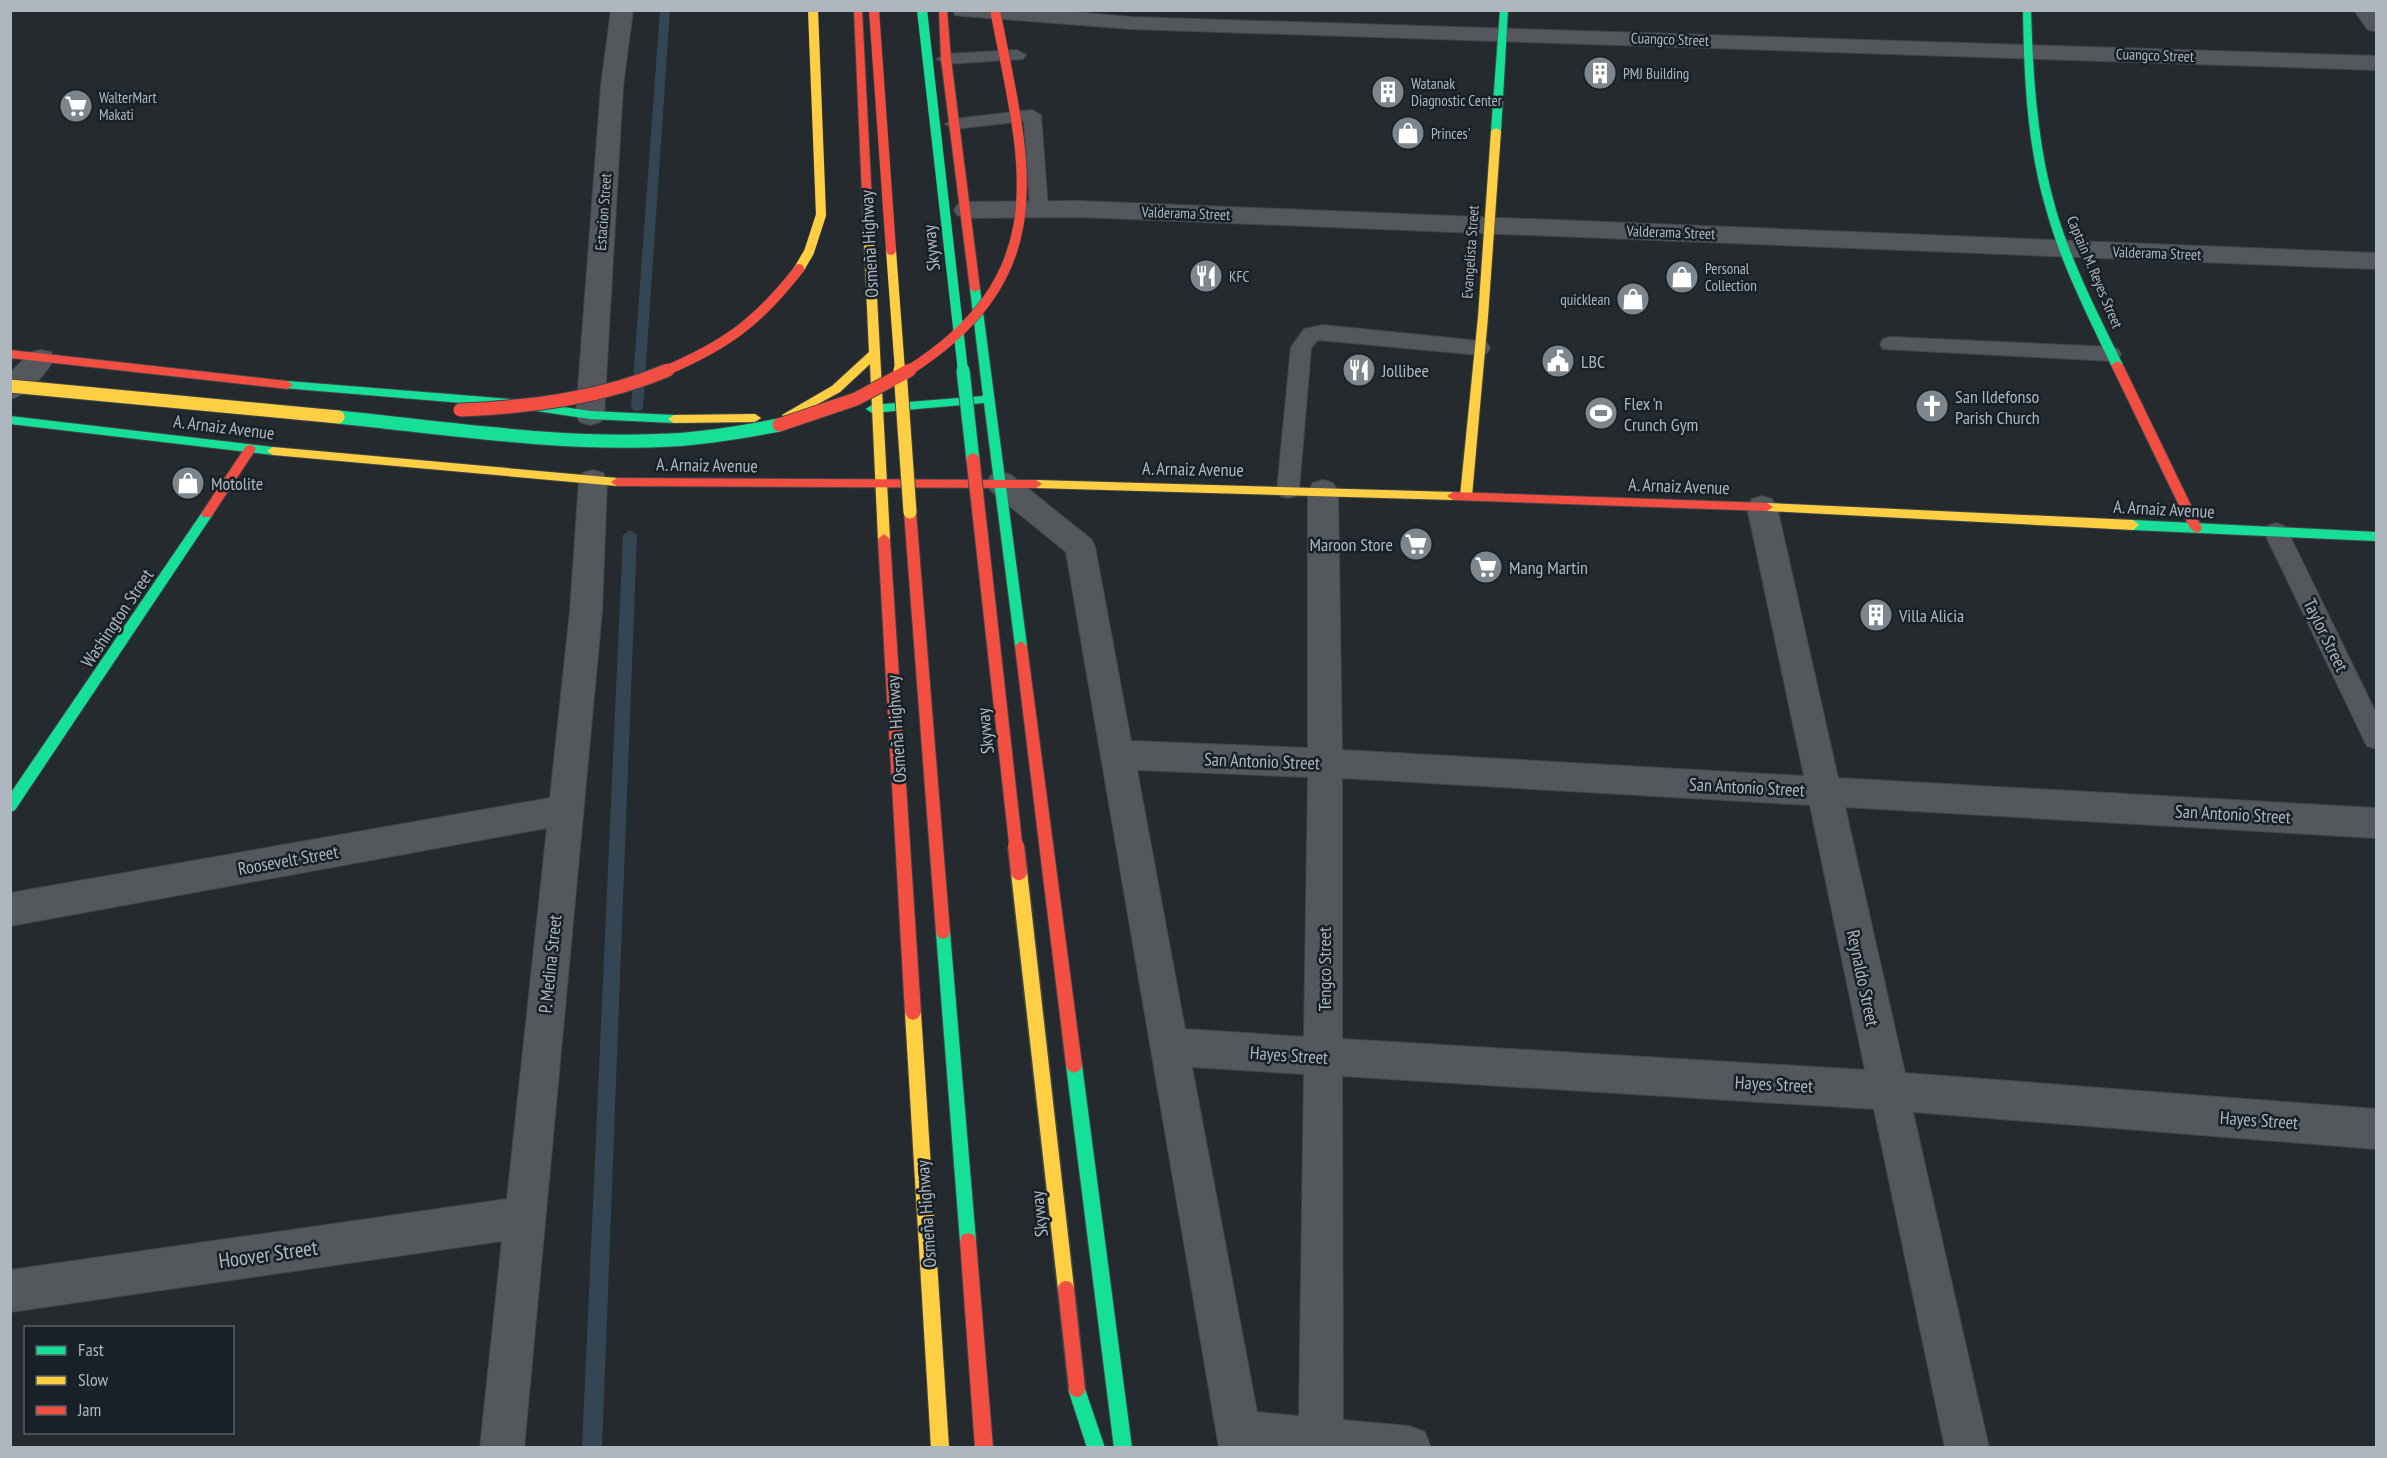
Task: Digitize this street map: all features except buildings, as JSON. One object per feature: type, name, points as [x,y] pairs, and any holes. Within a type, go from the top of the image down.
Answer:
[{"type":"main road","points":[[10,364],[452,410],[503,411],[582,396],[652,377],[685,364],[742,333],[768,310],[804,263],[815,239],[820,215],[821,192],[813,10]]},
{"type":"main road","name":"Osmeña Highway","points":[[858,10],[881,483],[940,1448]]},
{"type":"main road","points":[[874,10],[984,1448]]},
{"type":"main road","name":"Skyway","points":[[922,10],[1084,1448]]},
{"type":"main road","points":[[943,10],[954,124],[1124,1448]]},
{"type":"main road","points":[[10,388],[615,443],[678,441],[744,433],[826,411],[902,378],[931,357],[978,312],[1007,266],[1020,220],[1019,171],[1015,127],[995,10]]},
{"type":"main road","name":"Evangelista Street","points":[[1466,496],[1480,348],[1504,10]]},
{"type":"main road","name":"Captain M. Reyes Street","points":[[2027,10],[2027,51],[2043,179],[2064,249],[2111,354],[2196,528]]},
{"type":"main road","points":[[10,354],[294,386],[510,403],[590,415],[703,421],[990,399]]},
{"type":"main road","points":[[787,416],[836,389],[874,354]]},
{"type":"main road","name":"A. Arnaiz Avenue","points":[[10,420],[250,449],[593,481],[700,484],[1001,483],[1323,491],[1762,507],[2376,537]]},
{"type":"main road","name":"Washington Street","points":[[10,806],[138,620],[250,449]]},
{"type":"main road","points":[[1077,1389],[1096,1448]]},
{"type":"main road","points":[[979,1448],[982,1413]]},
{"type":"street","name":"Estacion Street","points":[[590,415],[612,86],[622,10]]},
{"type":"street","name":"Cuangco Street","points":[[963,10],[1131,23],[2376,63]]},
{"type":"street","points":[[2364,10],[2376,25]]},
{"type":"street","name":"Valderama Street","points":[[966,210],[1039,209],[1488,224],[2376,261]]},
{"type":"street","points":[[10,388],[41,359]]},
{"type":"street","name":"P. Medina Street","points":[[502,1448],[586,611],[593,481]]},
{"type":"street","points":[[1001,483],[1080,548],[1240,1440],[1409,1448]]},
{"type":"street","name":"Tengco Street","points":[[1321,1443],[1325,763],[1323,491]]},
{"type":"street","name":"Reynaldo Street","points":[[1762,507],[1966,1448]]},
{"type":"street","name":"San Antonio Street","points":[[1118,755],[1325,763],[2376,823]]},
{"type":"street","name":"Roosevelt Street","points":[[10,910],[566,810]]},
{"type":"street","name":"Hayes Street","points":[[1171,1047],[1888,1091],[2376,1129]]},
{"type":"street","name":"Hoover Street","points":[[10,1292],[525,1217]]},
{"type":"lane","points":[[946,59],[1017,54]]},
{"type":"lane","points":[[954,124],[1032,115],[1039,209]]},
{"type":"lane","points":[[1288,490],[1301,347],[1311,334],[1323,332],[1480,348]]},
{"type":"lane","points":[[1890,344],[2111,354]]},
{"type":"lane","name":"Taylor Street","points":[[2276,532],[2376,738]]},
{"type":"waterway","points":[[637,408],[665,10]]},
{"type":"waterway","points":[[592,1448],[630,535]]},
{"type":"traffic: fast","points":[[922,10],[973,460]]},
{"type":"traffic: fast","points":[[1496,131],[1504,10]]},
{"type":"traffic: fast","points":[[2027,10],[2032,111],[2039,161],[2051,210],[2073,269],[2117,365]]},
{"type":"traffic: fast","points":[[975,289],[1021,646]]},
{"type":"traffic: fast","points":[[287,385],[510,403],[590,415],[674,419]]},
{"type":"traffic: fast","points":[[872,409],[990,399]]},
{"type":"traffic: fast","points":[[338,417],[560,439],[615,441],[671,440],[725,435],[779,425]]},
{"type":"traffic: fast","points":[[10,420],[273,451]]},
{"type":"traffic: fast","points":[[10,806],[207,514]]},
{"type":"traffic: fast","points":[[2133,525],[2376,537]]},
{"type":"traffic: fast","points":[[943,932],[968,1241]]},
{"type":"traffic: fast","points":[[1074,1065],[1123,1448]]},
{"type":"traffic: fast","points":[[1077,1389],[1096,1448]]},
{"type":"traffic: slow","points":[[799,269],[809,252],[821,215],[813,10]]},
{"type":"traffic: slow","points":[[1466,496],[1483,317],[1496,131]]},
{"type":"traffic: slow","points":[[869,241],[884,539]]},
{"type":"traffic: slow","points":[[891,250],[910,512]]},
{"type":"traffic: slow","points":[[788,415],[836,389],[874,354]]},
{"type":"traffic: slow","points":[[10,386],[338,417]]},
{"type":"traffic: slow","points":[[674,419],[755,418]]},
{"type":"traffic: slow","points":[[273,451],[617,482]]},
{"type":"traffic: slow","points":[[1036,484],[1453,496]]},
{"type":"traffic: slow","points":[[1767,507],[2133,525]]},
{"type":"traffic: slow","points":[[1019,872],[1066,1289]]},
{"type":"traffic: slow","points":[[913,1013],[940,1448]]},
{"type":"traffic: jam","points":[[858,10],[869,241]]},
{"type":"traffic: jam","points":[[874,10],[891,250]]},
{"type":"traffic: jam","points":[[943,10],[946,59],[975,289]]},
{"type":"traffic: jam","points":[[779,425],[856,399],[895,380],[931,356],[963,329],[990,298],[1010,262],[1020,222],[1022,169],[1016,116],[995,10]]},
{"type":"traffic: jam","points":[[460,410],[551,403],[600,393],[649,378],[695,359],[737,334],[772,304],[799,269]]},
{"type":"traffic: jam","points":[[10,354],[287,385]]},
{"type":"traffic: jam","points":[[2117,365],[2196,528]]},
{"type":"traffic: jam","points":[[207,514],[250,449]]},
{"type":"traffic: jam","points":[[973,460],[1019,872]]},
{"type":"traffic: jam","points":[[617,482],[1036,484]]},
{"type":"traffic: jam","points":[[1453,496],[1767,507]]},
{"type":"traffic: jam","points":[[910,512],[943,932]]},
{"type":"traffic: jam","points":[[884,539],[913,1013]]},
{"type":"traffic: jam","points":[[1021,646],[1074,1065]]},
{"type":"traffic: jam","points":[[968,1241],[984,1448]]},
{"type":"traffic: jam","points":[[1066,1289],[1077,1389]]},
{"type":"place","name":"PMJ Building","points":[[1600,73]]},
{"type":"place","name":"Watanak Diagnostic Center","points":[[1388,92]]},
{"type":"place","name":"WalterMart Makati","points":[[76,106]]},
{"type":"place","name":"Princes'","points":[[1408,133]]},
{"type":"place","name":"KFC","points":[[1206,276]]},
{"type":"place","name":"Personal Collection","points":[[1682,277]]},
{"type":"place","name":"quicklean","points":[[1633,299]]},
{"type":"place","name":"LBC","points":[[1558,361]]},
{"type":"place","name":"Jollibee","points":[[1359,370]]},
{"type":"place","name":"San Ildefonso Parish Church","points":[[1932,406]]},
{"type":"place","name":"Flex 'n Crunch Gym","points":[[1601,413]]},
{"type":"place","name":"Motolite","points":[[188,483]]},
{"type":"place","name":"Maroon Store","points":[[1416,544]]},
{"type":"place","name":"Mang Martin","points":[[1486,567]]},
{"type":"place","name":"Villa Alicia","points":[[1876,615]]}]
